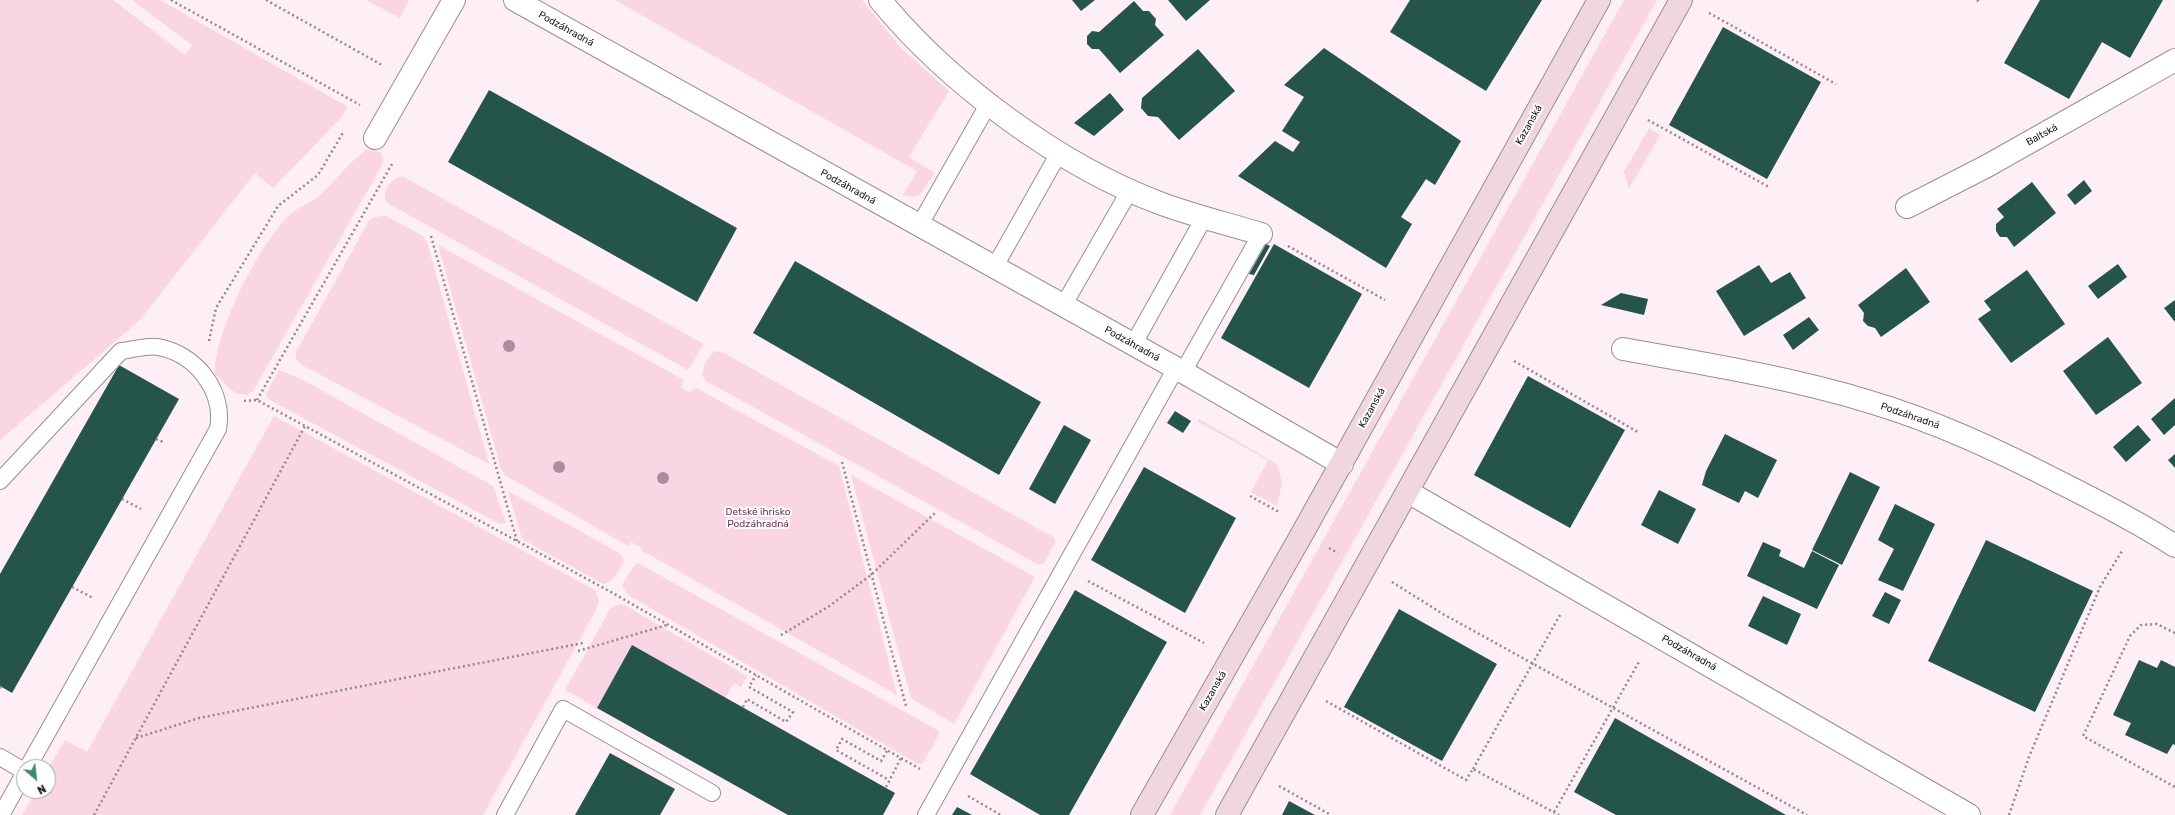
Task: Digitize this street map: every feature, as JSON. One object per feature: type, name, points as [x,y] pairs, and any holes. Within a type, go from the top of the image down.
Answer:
[{"type":"main road","name":"Kazanská","points":[[1142,815],[1342,464],[1599,0]]},
{"type":"main road","points":[[1227,815],[1408,492],[1680,0]]},
{"type":"street","points":[[375,138],[454,0]]},
{"type":"street","name":"Podzáhradná","points":[[515,0],[994,268],[1180,370],[1342,464]]},
{"type":"street","points":[[880,0],[920,44],[989,103],[1059,153],[1130,190],[1161,204],[1261,234]]},
{"type":"street","name":"Baltská","points":[[1907,207],[1987,166],[2175,60]]},
{"type":"street","name":"Podzáhradná","points":[[1622,349],[1758,373],[1867,401],[1935,424],[1993,448],[2139,523],[2175,546]]},
{"type":"street","name":"Podzáhradná","points":[[1408,492],[1969,815]]},
{"type":"lane","points":[[919,226],[989,103]]},
{"type":"lane","points":[[994,268],[1059,153]]},
{"type":"lane","points":[[1064,306],[1130,190]]},
{"type":"lane","points":[[1133,345],[1204,218]]},
{"type":"lane","points":[[926,815],[1065,568],[1261,234]]},
{"type":"lane","points":[[0,481],[121,351],[156,347],[179,353],[202,373],[212,385],[221,415],[218,430],[33,759]]},
{"type":"lane","points":[[505,815],[563,709],[712,793]]},
{"type":"lane","points":[[0,757],[16,766]]},
{"type":"lane","points":[[1,815],[16,788]]},
{"type":"path","points":[[171,0],[360,105],[356,111]]},
{"type":"path","points":[[266,0],[382,65]]},
{"type":"path","points":[[1977,0],[1980,3]]},
{"type":"path","points":[[1706,12],[1836,84]]},
{"type":"path","points":[[1646,119],[1769,187]]},
{"type":"path","points":[[202,373],[216,308],[278,206],[318,175],[344,130]]},
{"type":"path","points":[[395,158],[257,400],[667,625],[924,772]]},
{"type":"path","points":[[431,236],[517,542]]},
{"type":"path","points":[[1514,361],[1638,432]]},
{"type":"path","points":[[94,815],[305,426]]},
{"type":"path","points":[[156,439],[163,442]]},
{"type":"path","points":[[842,462],[906,706]]},
{"type":"path","points":[[1250,496],[1279,512]]},
{"type":"path","points":[[781,635],[828,607],[871,575],[935,513]]},
{"type":"path","points":[[2009,815],[2029,757],[2100,587],[2139,523]]},
{"type":"path","points":[[1327,547],[1344,557]]},
{"type":"path","points":[[1065,568],[1205,644]]},
{"type":"path","points":[[1390,581],[1444,614],[1807,815]]},
{"type":"path","points":[[1322,699],[1466,780],[1575,589]]},
{"type":"path","points":[[2175,633],[2157,624],[2141,625],[2130,636],[2083,736],[2175,787]]},
{"type":"path","points":[[578,651],[667,625]]},
{"type":"path","points":[[1554,812],[1655,633]]},
{"type":"path","points":[[136,738],[199,718],[583,643]]},
{"type":"path","points":[[743,707],[747,699],[786,722],[793,712],[749,687],[756,675]]},
{"type":"path","points":[[887,751],[881,761],[842,740],[836,750],[890,780]]},
{"type":"path","points":[[886,787],[901,758]]},
{"type":"path","points":[[1473,770],[1559,815]]},
{"type":"path","points":[[1275,784],[1331,815]]},
{"type":"green space","points":[[0,0],[113,0],[185,55],[192,45],[132,0],[160,0],[348,107],[339,120],[273,188],[255,173],[140,320],[0,440]]},
{"type":"green space","points":[[366,0],[409,0],[400,18]]},
{"type":"green space","points":[[615,0],[862,0],[901,48],[949,91],[909,157],[935,173],[921,193],[914,197],[903,195],[917,171]]},
{"type":"green space","points":[[1624,0],[1657,0],[1200,815],[1170,815]]},
{"type":"green space","points":[[1649,128],[1660,135],[1629,189],[1624,172]]},
{"type":"green space","points":[[372,149],[381,153],[383,160],[381,167],[253,391],[247,395],[235,393],[215,374],[217,356],[230,312],[253,266],[265,246],[290,214],[318,197],[354,160],[366,150]]},
{"type":"green space","points":[[398,177],[404,177],[704,344],[688,370],[389,204],[385,199],[385,192],[390,183]]},
{"type":"green space","points":[[384,215],[423,236],[427,242],[489,464],[300,364],[296,359],[296,352],[370,219]]},
{"type":"green space","name":"Detské ihrisko Podzáhradná","points":[[438,245],[684,380],[681,388],[689,392],[696,388],[839,466],[897,695],[641,550],[642,548],[631,542],[628,546],[505,475],[501,469]]},
{"type":"green space","points":[[716,351],[724,353],[1055,538],[1055,543],[1044,563],[1039,565],[706,381],[702,375],[705,365],[710,355]]},
{"type":"green space","points":[[279,370],[303,380],[493,486],[506,523],[500,524],[268,399],[266,394]]},
{"type":"green space","points":[[274,416],[595,590],[599,600],[596,610],[483,815],[22,815],[31,799],[56,799],[56,759],[54,759],[65,740],[87,752]]},
{"type":"green space","points":[[1199,419],[1277,464],[1282,483],[1277,506],[1251,492],[1268,460],[1198,422]]},
{"type":"green space","points":[[851,475],[1035,577],[954,724],[911,698]]},
{"type":"green space","points":[[508,491],[621,554],[624,561],[613,579],[603,584],[522,539]]},
{"type":"green space","points":[[638,563],[939,731],[939,735],[922,764],[916,763],[628,595],[622,585],[634,566]]},
{"type":"green space","points":[[619,604],[626,606],[747,676],[741,687],[734,683],[725,698],[632,645],[597,708],[565,690],[610,609]]},
{"type":"building","points":[[1072,0],[1095,0],[1081,11]]},
{"type":"building","points":[[1168,0],[1210,0],[1186,21]]},
{"type":"building","points":[[1410,0],[1542,0],[1486,91],[1390,32]]},
{"type":"building","points":[[2040,0],[2163,0],[2130,58],[2102,42],[2069,99],[2004,63]]},
{"type":"building","points":[[1134,1],[1143,11],[1149,11],[1156,19],[1155,25],[1164,35],[1120,73],[1099,49],[1092,49],[1087,44],[1087,36],[1092,31],[1099,32]]},
{"type":"building","points":[[1723,27],[1821,82],[1767,179],[1669,125]]},
{"type":"building","points":[[1324,48],[1461,141],[1435,185],[1426,179],[1401,217],[1412,224],[1386,268],[1238,176],[1275,141],[1293,152],[1300,142],[1282,131],[1304,97],[1284,85]]},
{"type":"building","points":[[1198,49],[1235,91],[1179,140],[1158,117],[1148,116],[1141,108],[1142,98]]},
{"type":"building","points":[[489,90],[737,228],[697,302],[448,162]]},
{"type":"building","points":[[1110,93],[1124,110],[1094,136],[1074,123]]},
{"type":"building","points":[[2084,180],[2092,191],[2075,205],[2067,195]]},
{"type":"building","points":[[2032,182],[2056,213],[2014,247],[2007,237],[2000,237],[1996,231],[1996,224],[2004,217],[1997,209]]},
{"type":"building","points":[[1266,244],[1270,246],[1254,275],[1249,274]]},
{"type":"building","points":[[1274,244],[1362,294],[1309,388],[1221,338]]},
{"type":"building","points":[[795,261],[1041,402],[999,475],[753,333]]},
{"type":"building","points":[[2118,264],[2127,277],[2098,299],[2088,286]]},
{"type":"building","points":[[1759,265],[1771,283],[1790,272],[1806,298],[1744,336],[1716,291]]},
{"type":"building","points":[[1906,268],[1930,302],[1881,337],[1875,328],[1868,326],[1863,321],[1864,313],[1858,305]]},
{"type":"building","points":[[2027,270],[2065,324],[2011,363],[1978,319],[1991,310],[1984,301]]},
{"type":"building","points":[[1621,293],[1648,299],[1644,315],[1601,305]]},
{"type":"building","points":[[2175,300],[2175,322],[2164,308]]},
{"type":"building","points":[[1809,317],[1819,330],[1793,350],[1783,335]]},
{"type":"building","points":[[2108,337],[2142,383],[2096,415],[2063,371]]},
{"type":"building","points":[[119,365],[179,399],[12,693],[0,686],[0,574]]},
{"type":"building","points":[[1528,376],[1625,430],[1570,528],[1474,475]]},
{"type":"building","points":[[2175,398],[2175,425],[2164,435],[2151,419]]},
{"type":"building","points":[[1175,411],[1191,421],[1183,433],[1167,423]]},
{"type":"building","points":[[1064,425],[1091,440],[1055,504],[1029,489]]},
{"type":"building","points":[[2138,425],[2151,440],[2126,462],[2113,447]]},
{"type":"building","points":[[1725,434],[1777,460],[1758,498],[1745,491],[1739,503],[1702,485],[1706,471]]},
{"type":"building","points":[[2175,454],[2175,468],[2168,460]]},
{"type":"building","points":[[1144,467],[1236,518],[1185,613],[1091,560]]},
{"type":"building","points":[[1850,472],[1880,487],[1842,565],[1812,550]]},
{"type":"building","points":[[1659,490],[1696,509],[1678,544],[1641,525]]},
{"type":"building","points":[[1895,504],[1935,524],[1903,591],[1878,580],[1894,549],[1878,540]]},
{"type":"building","points":[[1986,540],[2093,591],[2035,712],[1928,661]]},
{"type":"building","points":[[1763,542],[1781,550],[1779,556],[1804,568],[1812,551],[1839,565],[1817,609],[1747,576]]},
{"type":"building","points":[[1075,590],[1167,642],[1069,815],[1040,815],[970,774]]},
{"type":"building","points":[[1885,592],[1901,600],[1889,624],[1872,616]]},
{"type":"building","points":[[1763,596],[1801,614],[1787,645],[1748,626]]},
{"type":"building","points":[[1399,609],[1497,664],[1442,761],[1344,707]]},
{"type":"building","points":[[632,645],[895,793],[883,815],[788,815],[597,708]]},
{"type":"building","points":[[2139,660],[2157,668],[2161,660],[2175,667],[2175,745],[2173,744],[2167,754],[2125,735],[2131,723],[2113,715]]},
{"type":"building","points":[[1615,718],[1786,815],[1616,815],[1574,792]]},
{"type":"building","points":[[610,753],[675,789],[660,815],[575,815]]},
{"type":"building","points":[[1289,801],[1315,815],[1282,815]]},
{"type":"building","points":[[957,807],[972,815],[952,815]]}]
